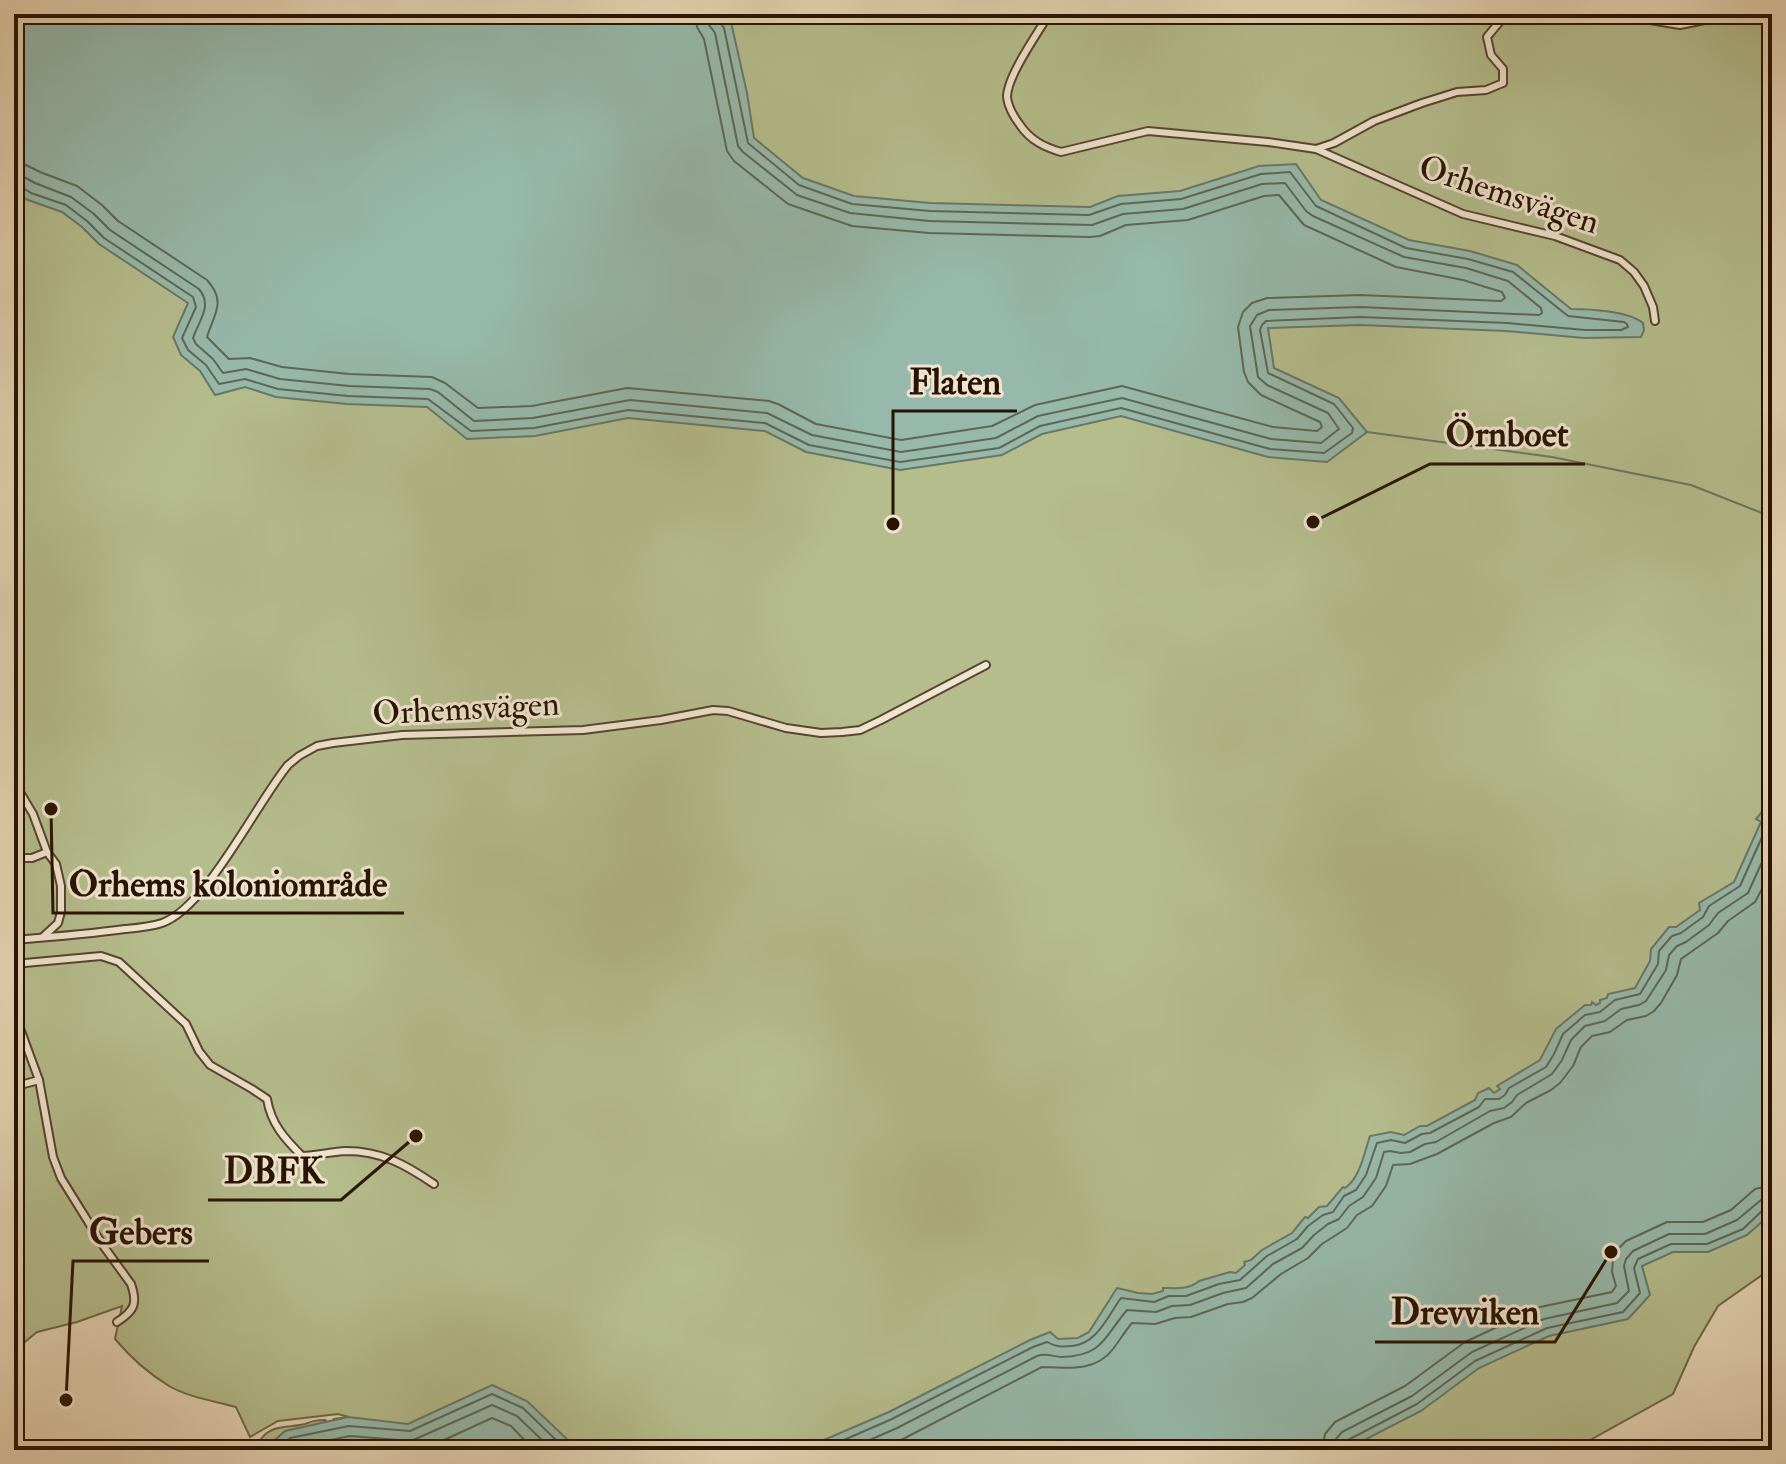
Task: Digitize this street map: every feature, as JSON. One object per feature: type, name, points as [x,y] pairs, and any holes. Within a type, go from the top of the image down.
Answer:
[{"type":"street","name":"Orhemsvägen","points":[[1049,14],[1027,50],[1007,95],[1013,115],[1026,133],[1047,148],[1061,152],[1148,131],[1316,149],[1463,214],[1555,236],[1620,260],[1644,286],[1655,321]]},
{"type":"street","points":[[1316,149],[1334,143],[1374,121],[1422,103],[1457,92],[1486,90],[1503,83],[1503,69],[1491,55],[1487,37],[1506,14]]},
{"type":"street","points":[[1630,14],[1680,25],[1734,15]]},
{"type":"street","name":"Orhemsvägen","points":[[16,940],[159,925],[179,914],[211,879],[288,765],[317,746],[402,735],[583,730],[713,710],[821,733],[860,730],[986,665]]},
{"type":"street","points":[[14,782],[33,814],[47,852],[56,864],[61,886],[58,923],[44,936]]},
{"type":"street","points":[[14,858],[32,858],[47,852]]},
{"type":"street","points":[[14,958],[18,951],[16,940]]},
{"type":"street","points":[[14,964],[101,956],[119,962],[186,1024],[199,1051],[210,1065],[267,1099],[276,1128],[302,1156],[345,1151],[389,1157],[434,1184]]},
{"type":"street","points":[[14,1012],[39,1080],[53,1157],[61,1178],[133,1291],[134,1305],[129,1314],[117,1322]]},
{"type":"street","points":[[14,1090],[39,1080]]},
{"type":"green space","points":[[14,14],[1772,14],[1772,1268],[1718,1306],[1694,1347],[1673,1394],[1572,1450],[261,1450],[261,1439],[276,1429],[319,1420],[325,1420],[330,1425],[334,1419],[349,1417],[338,1414],[278,1421],[250,1437],[236,1407],[176,1390],[154,1376],[127,1352],[115,1339],[122,1306],[37,1332],[14,1351]]},
{"type":"water","points":[[14,14],[721,14],[731,22],[754,138],[803,178],[854,196],[930,203],[1090,207],[1118,196],[1180,191],[1259,166],[1296,164],[1321,200],[1409,240],[1470,251],[1517,265],[1571,309],[1619,313],[1643,323],[1644,330],[1641,337],[1584,338],[1506,331],[1360,325],[1268,328],[1274,368],[1339,398],[1367,432],[1327,462],[1268,457],[1121,416],[1042,434],[1002,455],[900,470],[806,452],[765,431],[628,418],[535,436],[467,439],[427,407],[276,397],[245,387],[215,395],[200,371],[181,355],[173,337],[188,303],[99,244],[62,212],[14,192]]},
{"type":"water","points":[[1772,805],[1772,1213],[1747,1235],[1708,1252],[1673,1252],[1642,1266],[1650,1295],[1628,1319],[1549,1336],[1479,1368],[1421,1411],[1345,1450],[806,1450],[889,1412],[1030,1340],[1050,1332],[1058,1339],[1078,1338],[1089,1332],[1117,1288],[1152,1294],[1163,1291],[1163,1288],[1187,1287],[1230,1272],[1236,1273],[1245,1265],[1244,1262],[1292,1233],[1305,1217],[1308,1218],[1319,1207],[1327,1206],[1343,1187],[1350,1184],[1361,1165],[1370,1136],[1391,1132],[1404,1135],[1475,1100],[1478,1093],[1489,1088],[1494,1093],[1500,1089],[1497,1086],[1540,1060],[1556,1029],[1585,1005],[1592,1002],[1596,1005],[1608,994],[1635,988],[1650,961],[1651,949],[1669,927],[1676,927],[1700,910],[1699,903],[1734,882],[1761,822],[1756,819],[1767,806]]},
{"type":"water","points":[[492,1385],[527,1401],[570,1442],[561,1450],[257,1450],[267,1447],[285,1431],[348,1417],[408,1424]]},
{"type":"waterway","points":[[1367,432],[1552,457],[1691,485],[1772,517]]},
{"type":"place","name":"Örnboet","points":[[1313,522]]},
{"type":"place","name":"Flaten","points":[[893,524]]},
{"type":"place","name":"Orhems koloniområde","points":[[51,809]]},
{"type":"place","name":"DBFK","points":[[416,1136]]},
{"type":"place","name":"Drevviken","points":[[1611,1252]]},
{"type":"place","name":"Gebers","points":[[66,1400]]}]
